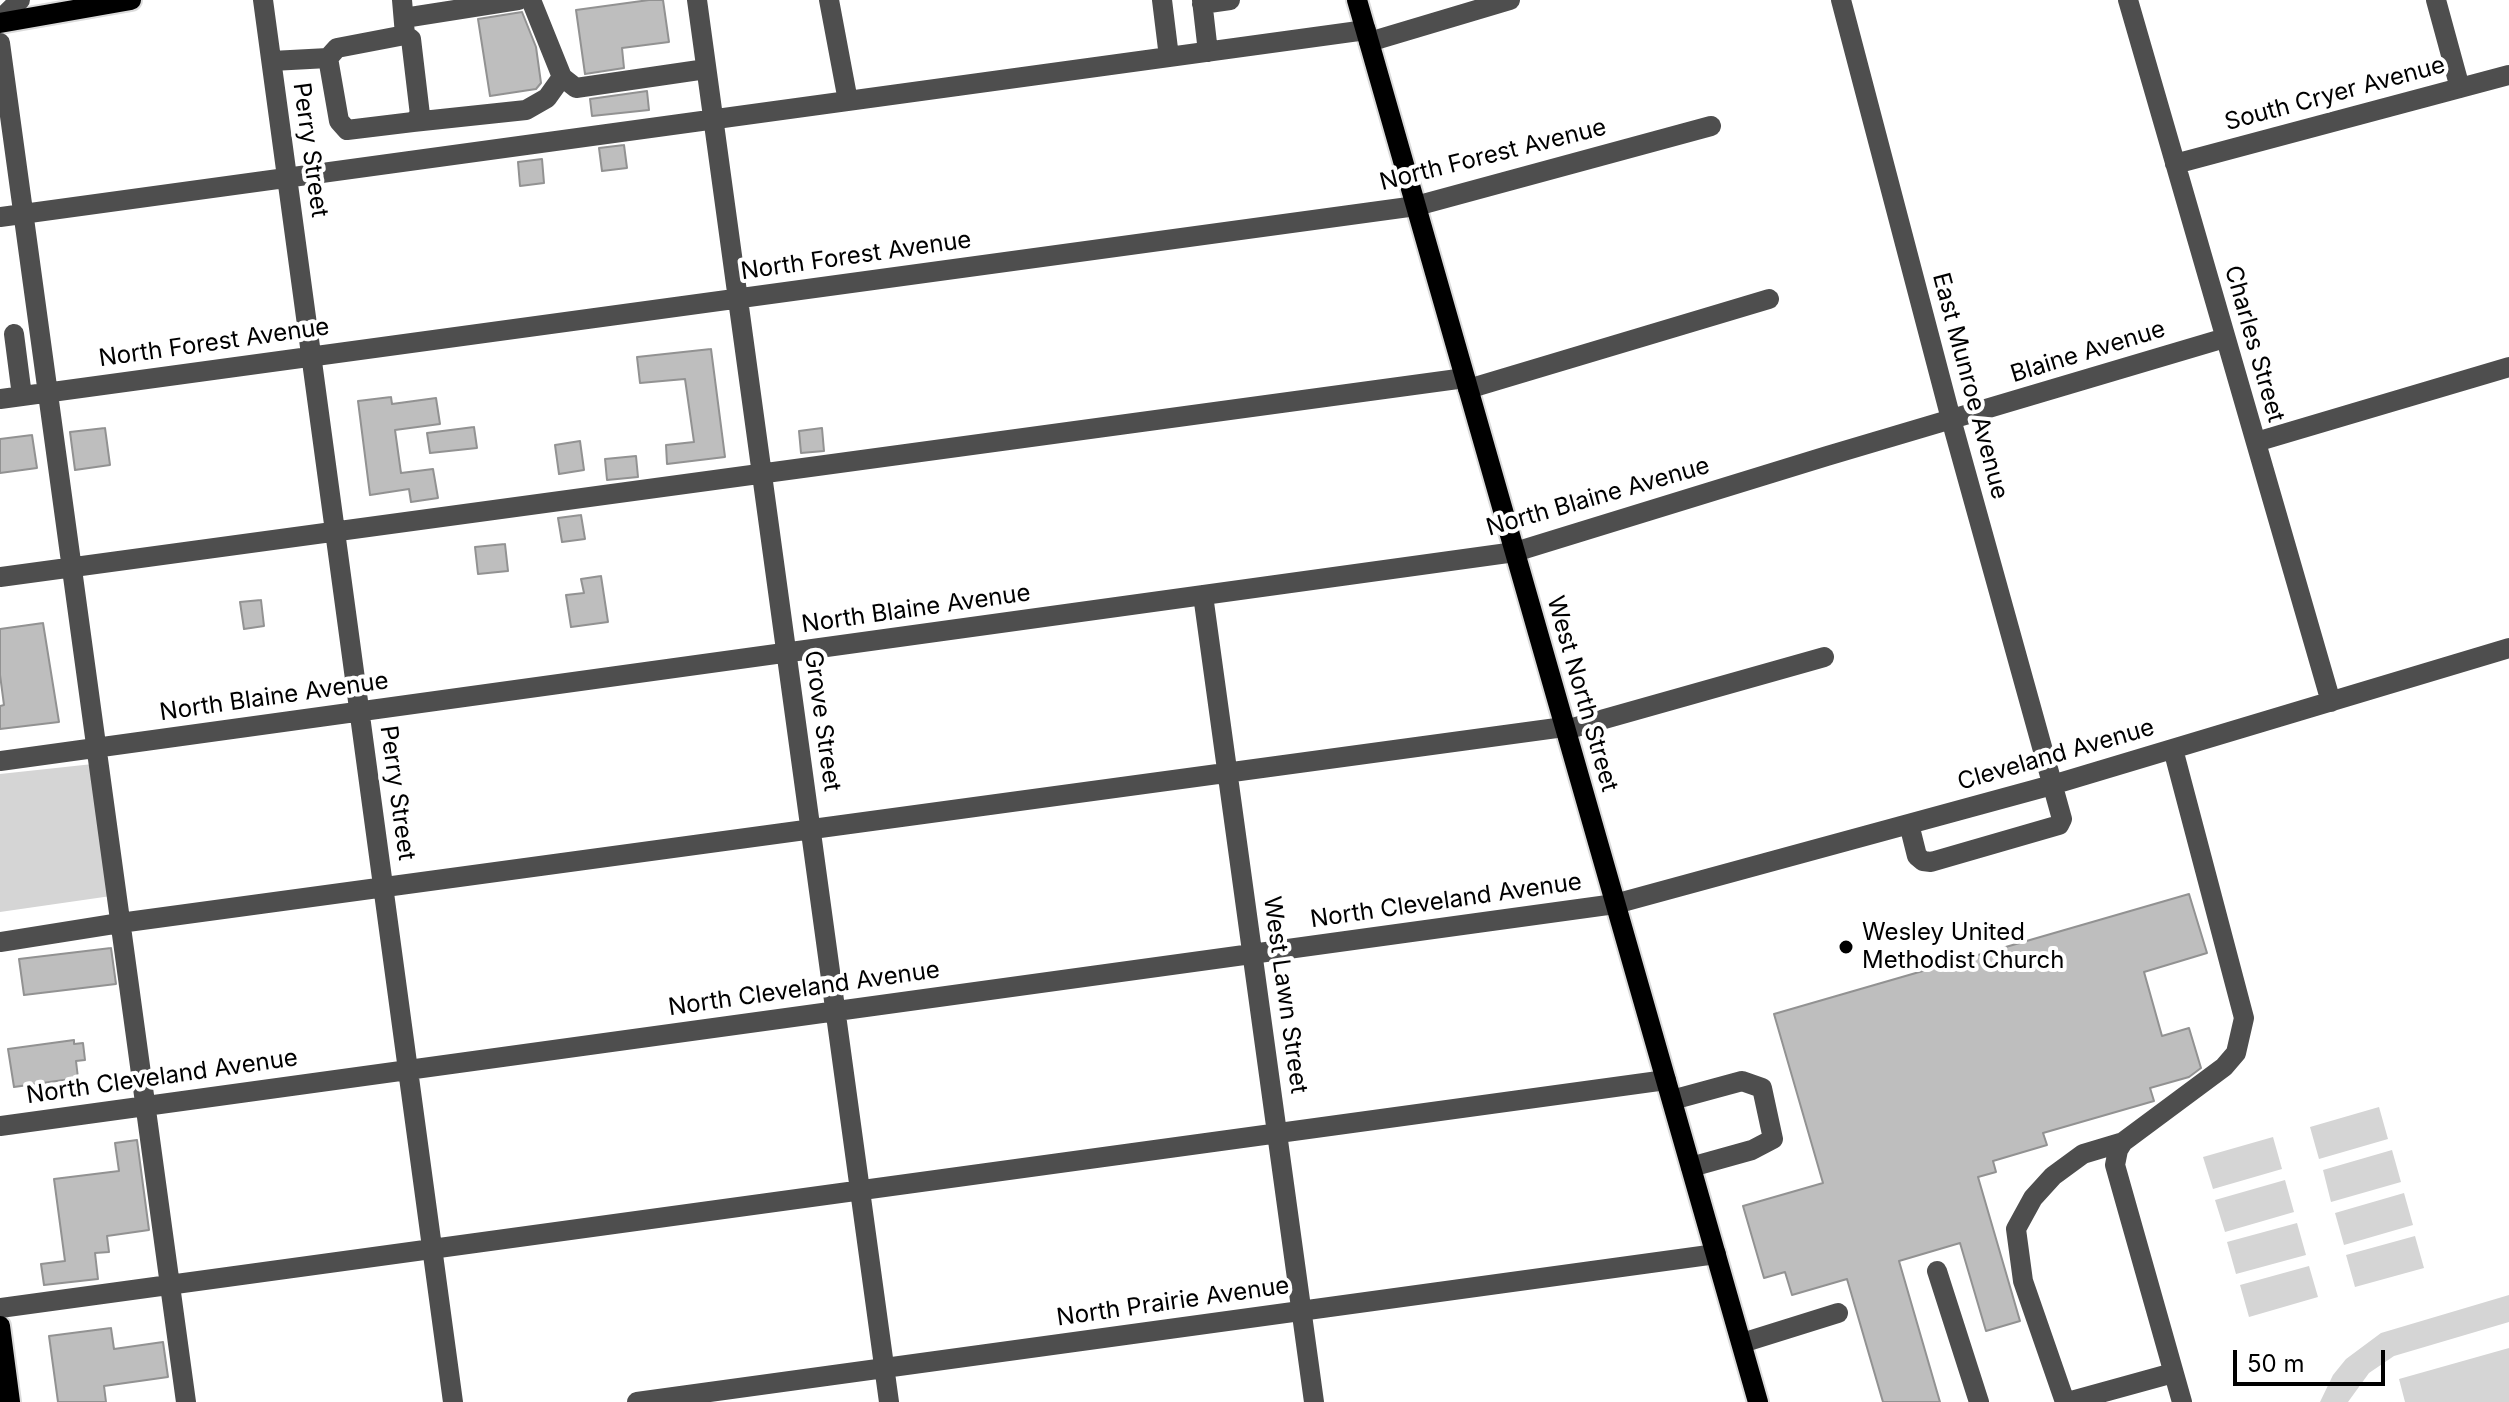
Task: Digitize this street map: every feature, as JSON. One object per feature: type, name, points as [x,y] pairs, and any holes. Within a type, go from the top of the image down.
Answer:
[{"type":"main road","points":[[0,22],[131,0]]},
{"type":"main road","name":"West North Street","points":[[1357,0],[1758,1402]]},
{"type":"main road","points":[[0,1326],[10,1402]]},
{"type":"street","points":[[0,22],[20,0]]},
{"type":"street","name":"Perry Street","points":[[263,0],[453,1402]]},
{"type":"street","points":[[272,61],[328,58],[337,48],[404,18],[518,0]]},
{"type":"street","points":[[531,0],[562,77],[576,88],[706,69]]},
{"type":"street","name":"Grove Street","points":[[697,0],[889,1402]]},
{"type":"street","points":[[829,0],[848,101]]},
{"type":"street","points":[[1162,0],[1169,57]]},
{"type":"street","points":[[1208,52],[1202,2],[1230,0]]},
{"type":"street","points":[[0,217],[1169,57],[1368,36],[1484,4],[1510,0]]},
{"type":"street","name":"East Munroe Avenue","points":[[1841,0],[1951,419],[2062,814],[2059,825],[1931,862],[1917,856],[1909,824]]},
{"type":"street","name":"Charles Street","points":[[2128,0],[2331,702]]},
{"type":"street","points":[[2436,0],[2460,88]]},
{"type":"street","points":[[404,18],[411,39],[421,108],[420,115],[413,122]]},
{"type":"street","points":[[0,43],[186,1402]]},
{"type":"street","points":[[328,58],[339,121],[347,130],[526,110],[547,98],[562,77]]},
{"type":"street","name":"South Cryer Avenue","points":[[2175,164],[2509,75]]},
{"type":"street","name":"North Forest Avenue","points":[[0,399],[1416,206],[1711,126]]},
{"type":"street","points":[[0,577],[761,474],[1467,384],[1769,299]]},
{"type":"street","points":[[22,396],[7,335],[38,331]]},
{"type":"street","name":"Blaine Avenue","points":[[1827,456],[2225,338]]},
{"type":"street","points":[[2256,442],[2509,367]]},
{"type":"street","name":"North Blaine Avenue","points":[[0,761],[1515,552],[1827,456]]},
{"type":"street","name":"West Lawn Street","points":[[1203,595],[1314,1402]]},
{"type":"street","name":"Cleveland Avenue","points":[[1615,904],[2052,785],[2509,648]]},
{"type":"street","points":[[0,942],[120,923],[1565,728],[1824,657]]},
{"type":"street","points":[[2173,749],[2244,1018],[2236,1053],[2224,1067],[2123,1142],[2083,1154],[2053,1176],[2033,1198],[2016,1229],[2023,1281],[2067,1402],[2173,1373]]},
{"type":"street","name":"North Cleveland Avenue","points":[[0,1126],[1615,904]]},
{"type":"street","points":[[0,1308],[1278,1133],[1742,1081],[1762,1088],[1773,1139],[1752,1150],[1691,1167]]},
{"type":"street","points":[[2123,1142],[2115,1165],[2182,1402]]},
{"type":"street","name":"North Prairie Avenue","points":[[637,1402],[751,1394],[884,1368],[1716,1254]]},
{"type":"street","points":[[1937,1271],[1979,1402]]},
{"type":"street","points":[[1742,1343],[1838,1313]]},
{"type":"shaded area","points":[[93,764],[111,896],[0,912],[0,774]]},
{"type":"shaded area","points":[[2379,1107],[2388,1139],[2319,1159],[2310,1127]]},
{"type":"shaded area","points":[[2273,1137],[2282,1169],[2213,1189],[2203,1157]]},
{"type":"shaded area","points":[[2392,1150],[2401,1182],[2331,1202],[2323,1170]]},
{"type":"shaded area","points":[[2285,1180],[2294,1212],[2225,1232],[2215,1200]]},
{"type":"shaded area","points":[[2404,1193],[2413,1225],[2344,1245],[2335,1213]]},
{"type":"shaded area","points":[[2297,1223],[2306,1255],[2236,1274],[2227,1242]]},
{"type":"shaded area","points":[[2415,1236],[2424,1268],[2355,1287],[2346,1255]]},
{"type":"shaded area","points":[[2309,1266],[2318,1297],[2249,1317],[2240,1285]]},
{"type":"shaded area","points":[[2509,1295],[2509,1322],[2394,1356],[2369,1373],[2348,1402],[2320,1402],[2333,1375],[2346,1359],[2381,1333]]},
{"type":"shaded area","points":[[2509,1348],[2509,1402],[2405,1402],[2399,1379]]},
{"type":"building","points":[[663,0],[669,42],[622,48],[624,68],[585,74],[576,10]]},
{"type":"building","points":[[522,12],[536,47],[541,83],[536,89],[490,96],[478,19]]},
{"type":"building","points":[[647,91],[649,110],[592,116],[590,99]]},
{"type":"building","points":[[624,145],[627,168],[602,171],[599,148]]},
{"type":"building","points":[[542,159],[544,183],[520,186],[518,162]]},
{"type":"building","points":[[711,349],[725,457],[667,464],[666,445],[694,442],[685,379],[640,383],[637,357]]},
{"type":"building","points":[[391,397],[392,404],[436,398],[440,424],[395,430],[401,473],[433,469],[438,498],[411,502],[409,489],[370,495],[358,401]]},
{"type":"building","points":[[474,427],[477,448],[430,453],[427,433]]},
{"type":"building","points":[[105,428],[110,465],[75,470],[70,432]]},
{"type":"building","points":[[822,428],[824,451],[801,453],[799,431]]},
{"type":"building","points":[[32,435],[37,468],[0,473],[0,439]]},
{"type":"building","points":[[580,441],[584,470],[559,474],[555,445]]},
{"type":"building","points":[[636,456],[638,477],[607,480],[605,459]]},
{"type":"building","points":[[581,515],[585,539],[562,542],[558,518]]},
{"type":"building","points":[[505,544],[508,571],[478,574],[475,547]]},
{"type":"building","points":[[601,576],[608,622],[571,627],[566,595],[584,593],[581,579]]},
{"type":"building","points":[[261,600],[264,626],[244,629],[240,602]]},
{"type":"building","points":[[43,623],[59,722],[0,729],[0,706],[4,705],[0,675],[0,629]]},
{"type":"building","points":[[2189,894],[2207,953],[2144,972],[2162,1036],[2189,1028],[2201,1068],[2189,1077],[2150,1088],[2154,1101],[2043,1133],[2047,1145],[1993,1161],[1996,1172],[1978,1177],[2020,1321],[1986,1331],[1960,1243],[1899,1261],[1940,1402],[1883,1402],[1847,1279],[1792,1295],[1785,1272],[1764,1278],[1743,1206],[1823,1183],[1774,1014]]},
{"type":"building","points":[[111,948],[116,984],[24,995],[19,959]]},
{"type":"building","points":[[74,1040],[74,1044],[83,1043],[85,1060],[76,1061],[78,1078],[14,1087],[8,1049]]},
{"type":"building","points":[[137,1140],[149,1230],[107,1236],[109,1252],[95,1253],[98,1279],[44,1285],[41,1264],[65,1261],[54,1179],[119,1171],[115,1143]]},
{"type":"building","points":[[111,1328],[114,1349],[163,1342],[168,1377],[104,1386],[106,1402],[58,1402],[49,1336]]},
{"type":"place","name":"Wesley United Methodist Church","points":[[1846,947]]}]
